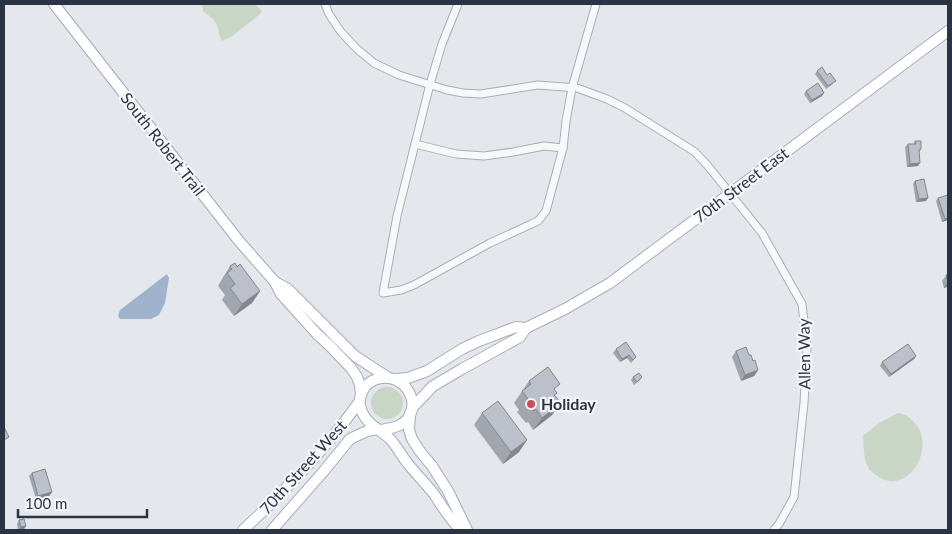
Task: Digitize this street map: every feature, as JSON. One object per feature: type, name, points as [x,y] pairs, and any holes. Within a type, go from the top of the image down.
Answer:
[{"type":"main road","name":"South Robert Trail","points":[[54,4],[239,241],[275,282],[281,294],[351,368],[360,385],[360,398]]},
{"type":"main road","name":"70th Street East","points":[[411,411],[434,386],[520,337],[526,328],[565,309],[610,283],[948,31]]},
{"type":"main road","name":"South Robert Trail","points":[[275,282],[288,288],[355,356],[391,378]]},
{"type":"main road","name":"70th Street East","points":[[391,378],[408,378],[427,371],[462,349],[479,341],[516,327],[526,328]]},
{"type":"main road","points":[[461,530],[394,444],[364,416],[361,410],[360,398],[370,382],[376,379],[391,378],[409,390],[412,398],[409,430],[412,439],[448,491],[467,530]]},
{"type":"main road","name":"70th Street West","points":[[244,530],[306,468],[350,415],[360,398]]},
{"type":"main road","points":[[379,430],[399,425],[406,420],[411,411]]},
{"type":"main road","name":"70th Street West","points":[[272,530],[350,439],[368,431],[379,430]]},
{"type":"street","name":"Allen Way","points":[[325,4],[341,32],[357,49],[374,62],[399,75],[463,93],[481,94],[538,85],[577,88],[625,108],[695,152],[708,166],[762,233],[802,304],[807,348],[804,403],[794,497],[774,530]]},
{"type":"street","points":[[458,4],[442,44],[414,144],[396,216],[383,292],[400,290],[414,285],[490,243],[538,221],[546,211],[563,148],[572,88],[596,4]]},
{"type":"street","points":[[414,144],[456,154],[484,156],[544,146],[563,148]]},
{"type":"green space","points":[[202,4],[253,4],[262,11],[231,37],[222,41],[217,25],[203,11]]},
{"type":"green space","points":[[387,387],[398,392],[403,403],[398,414],[387,419],[376,414],[371,403],[376,392]]},
{"type":"green space","points":[[898,413],[910,418],[919,429],[922,439],[922,450],[919,461],[906,477],[896,481],[886,480],[868,467],[864,456],[863,436],[879,423]]},
{"type":"water","points":[[167,274],[169,278],[165,303],[159,315],[151,319],[120,319],[118,316],[120,310]]},
{"type":"building","points":[[822,67],[827,75],[830,73],[836,81],[828,86],[817,71]]},
{"type":"building","points":[[818,83],[824,93],[812,100],[806,91]]},
{"type":"building","points":[[915,141],[921,141],[921,149],[919,150],[920,163],[910,164],[908,144],[916,144]]},
{"type":"building","points":[[924,179],[928,198],[919,199],[915,181]]},
{"type":"building","points":[[948,195],[948,218],[945,219],[938,198]]},
{"type":"building","points":[[235,263],[237,267],[240,264],[260,291],[242,304],[230,288],[235,284],[227,273],[232,269],[230,266]]},
{"type":"building","points":[[626,342],[636,357],[633,360],[629,355],[622,359],[616,349]]},
{"type":"building","points":[[908,344],[916,356],[891,374],[882,362]]},
{"type":"building","points":[[746,347],[753,361],[755,360],[758,370],[745,375],[736,351]]},
{"type":"building","points":[[548,367],[560,384],[554,389],[557,393],[554,395],[561,403],[542,418],[536,409],[534,411],[522,391],[531,384],[529,381]]},
{"type":"building","points":[[639,373],[642,377],[637,382],[633,377]]},
{"type":"building","points":[[498,401],[527,440],[511,452],[482,413]]},
{"type":"building","points":[[4,427],[9,437],[4,440]]},
{"type":"building","points":[[45,469],[52,492],[38,496],[32,473]]},
{"type":"building","points":[[24,519],[26,526],[21,527],[19,520]]},
{"type":"place","name":"Holiday","points":[[531,404]]}]
